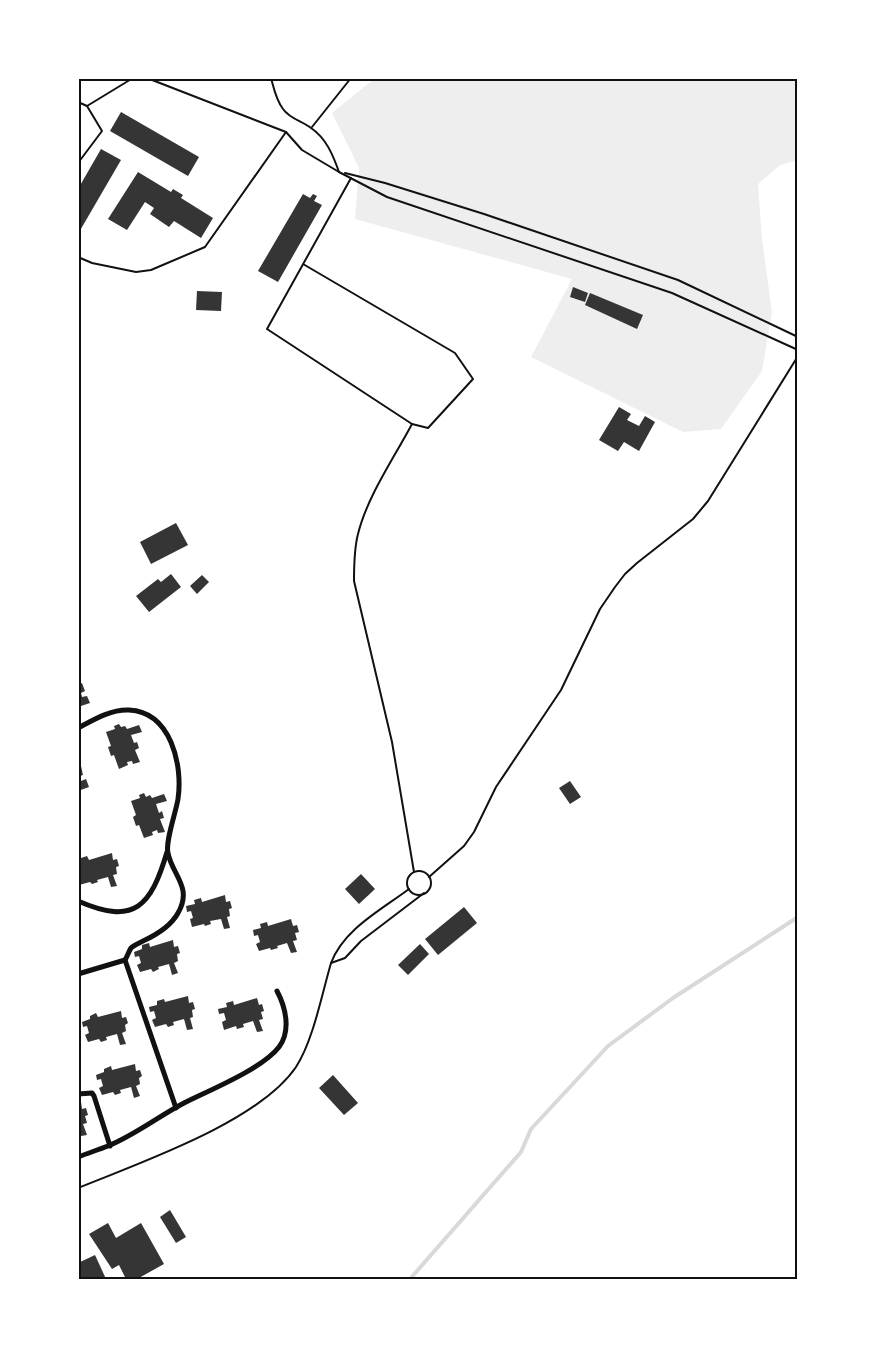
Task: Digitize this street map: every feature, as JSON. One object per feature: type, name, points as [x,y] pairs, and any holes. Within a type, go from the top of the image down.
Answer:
[{"type":"street","points":[[78,728],[115,711],[129,710],[144,713],[156,719],[167,733],[175,755],[178,790],[167,852],[159,880],[151,895],[141,904],[126,912],[113,913],[92,908],[78,901]]},
{"type":"street","points":[[167,852],[183,883],[183,899],[178,913],[160,932],[131,948],[125,960],[176,1108]]},
{"type":"street","points":[[78,974],[125,960]]},
{"type":"street","points":[[78,1157],[110,1146],[264,1061],[279,1047],[285,1035],[287,1024],[282,1001],[277,991]]},
{"type":"street","points":[[78,1094],[92,1093],[94,1096],[110,1146]]},
{"type":"lane","points":[[87,106],[133,78]]},
{"type":"lane","points":[[147,78],[286,132],[302,150],[387,197],[672,293],[798,350]]},
{"type":"lane","points":[[271,78],[276,97],[284,110],[292,118],[312,128],[323,140],[332,152],[339,172]]},
{"type":"lane","points":[[312,128],[351,78]]},
{"type":"lane","points":[[78,102],[87,106],[102,130],[78,163]]},
{"type":"lane","points":[[78,257],[92,263],[135,272],[152,270],[205,247],[286,132]]},
{"type":"lane","points":[[339,172],[385,183],[484,214],[678,280],[798,337]]},
{"type":"lane","points":[[303,264],[455,353],[473,379],[428,428],[412,424],[267,329],[303,264],[351,178]]},
{"type":"lane","points":[[429,877],[464,846],[474,832],[496,787],[561,690],[600,609],[624,574],[693,519],[708,501],[798,356]]},
{"type":"lane","points":[[412,424],[368,506],[358,533],[354,558],[354,581],[392,742],[414,872]]},
{"type":"lane","points":[[331,963],[345,958],[361,941],[424,893],[430,888],[429,877],[423,872],[414,872],[408,878],[409,889],[416,894],[424,893]]},
{"type":"lane","points":[[78,1188],[183,1144],[228,1122],[270,1092],[295,1068],[305,1049],[337,949],[354,930],[409,889]]},
{"type":"shaded area","points":[[375,78],[798,78],[798,160],[780,165],[758,184],[762,239],[772,312],[762,371],[721,429],[683,432],[531,357],[572,279],[355,219],[359,168],[332,113]]},
{"type":"building","points":[[121,112],[199,157],[188,176],[110,131]]},
{"type":"building","points":[[101,149],[121,160],[78,234],[78,189]]},
{"type":"building","points":[[138,172],[171,192],[173,189],[183,195],[181,198],[213,218],[201,238],[174,221],[169,227],[150,214],[154,208],[145,202],[127,230],[108,219]]},
{"type":"building","points":[[303,194],[310,198],[313,194],[317,196],[314,201],[322,205],[278,282],[258,271]]},
{"type":"building","points":[[573,287],[588,293],[585,302],[570,297]]},
{"type":"building","points":[[197,291],[222,292],[221,311],[196,310]]},
{"type":"building","points":[[590,293],[643,315],[637,329],[585,305]]},
{"type":"building","points":[[619,407],[631,414],[627,420],[639,426],[645,416],[655,422],[639,451],[624,442],[618,451],[599,440]]},
{"type":"building","points":[[176,523],[188,545],[151,564],[140,542]]},
{"type":"building","points":[[171,574],[181,587],[149,612],[136,596],[158,579],[161,582]]},
{"type":"building","points":[[202,575],[209,582],[197,594],[190,586]]},
{"type":"building","points":[[82,683],[85,691],[81,693],[82,697],[87,696],[90,703],[78,707],[78,685]]},
{"type":"building","points":[[119,724],[127,729],[139,725],[142,732],[131,735],[139,748],[135,750],[140,762],[133,764],[132,761],[127,762],[128,765],[119,769],[114,755],[111,756],[108,747],[111,746],[106,732],[115,729],[114,726]]},
{"type":"building","points":[[81,766],[83,775],[80,776],[81,781],[86,779],[89,787],[78,791],[78,768]]},
{"type":"building","points":[[570,781],[581,797],[570,804],[559,788]]},
{"type":"building","points":[[144,793],[146,797],[150,795],[152,798],[164,794],[167,801],[156,804],[159,813],[162,811],[164,818],[160,819],[165,832],[158,833],[157,830],[152,832],[153,835],[144,838],[139,825],[136,826],[133,817],[136,815],[131,801],[140,798],[139,795]]},
{"type":"building","points":[[112,853],[113,860],[117,859],[119,866],[116,867],[117,874],[113,875],[117,886],[111,887],[108,877],[92,884],[90,882],[79,885],[78,863],[81,862],[81,858],[87,856],[89,860]]},
{"type":"building","points":[[361,874],[375,889],[359,904],[345,889]]},
{"type":"building","points":[[225,895],[226,902],[230,901],[232,908],[229,909],[230,916],[227,917],[230,928],[224,929],[221,919],[210,921],[211,924],[205,926],[204,924],[192,927],[191,911],[187,912],[186,906],[195,904],[194,900],[201,898],[202,902]]},
{"type":"building","points":[[464,907],[477,923],[438,955],[425,939]]},
{"type":"building","points":[[291,919],[293,926],[297,925],[299,932],[295,933],[297,940],[293,941],[297,952],[291,953],[287,943],[271,950],[270,948],[259,951],[256,944],[260,942],[258,935],[254,936],[253,930],[261,928],[260,924],[267,922],[268,926]]},
{"type":"building","points":[[173,940],[174,947],[178,946],[180,953],[177,954],[178,961],[174,963],[178,973],[172,975],[169,964],[158,967],[159,969],[153,972],[151,969],[140,972],[137,965],[141,963],[139,956],[135,957],[134,952],[142,949],[142,945],[149,943],[150,947]]},
{"type":"building","points":[[420,944],[429,954],[408,975],[398,965]]},
{"type":"building","points":[[188,996],[189,1003],[193,1002],[195,1009],[192,1010],[193,1017],[190,1018],[193,1029],[187,1030],[184,1019],[173,1022],[174,1025],[168,1027],[166,1024],[155,1027],[152,1020],[156,1018],[154,1011],[150,1012],[149,1007],[157,1005],[157,1001],[164,999],[165,1002]]},
{"type":"building","points":[[257,998],[264,1011],[261,1012],[263,1019],[259,1020],[263,1031],[257,1032],[253,1021],[243,1024],[244,1027],[237,1029],[236,1026],[224,1030],[222,1022],[226,1020],[224,1013],[219,1014],[218,1009],[227,1007],[226,1003],[233,1001],[234,1005]]},
{"type":"building","points":[[121,1011],[122,1018],[126,1017],[128,1023],[125,1025],[126,1031],[122,1033],[126,1044],[120,1045],[117,1034],[106,1037],[107,1040],[101,1042],[99,1039],[88,1042],[85,1035],[89,1033],[87,1026],[83,1027],[82,1022],[90,1019],[90,1016],[96,1013],[98,1017]]},
{"type":"building","points":[[135,1064],[136,1071],[140,1070],[142,1076],[139,1078],[140,1084],[136,1086],[140,1096],[134,1098],[131,1087],[120,1090],[121,1093],[115,1095],[113,1092],[102,1095],[99,1088],[103,1086],[101,1079],[97,1080],[96,1075],[111,1066],[112,1070]]},
{"type":"building","points":[[333,1075],[358,1103],[344,1115],[319,1088]]},
{"type":"building","points":[[81,1102],[82,1109],[86,1108],[88,1115],[85,1116],[87,1123],[83,1124],[87,1135],[81,1136],[78,1128],[78,1103]]},
{"type":"building","points":[[170,1210],[186,1237],[176,1243],[160,1217]]},
{"type":"building","points":[[108,1223],[116,1238],[141,1223],[164,1264],[137,1279],[126,1279],[119,1265],[112,1269],[89,1234]]},
{"type":"building","points":[[95,1255],[106,1279],[78,1279],[78,1263]]},
{"type":"waterway","points":[[410,1279],[521,1152],[531,1129],[608,1046],[673,998],[798,917]]}]
